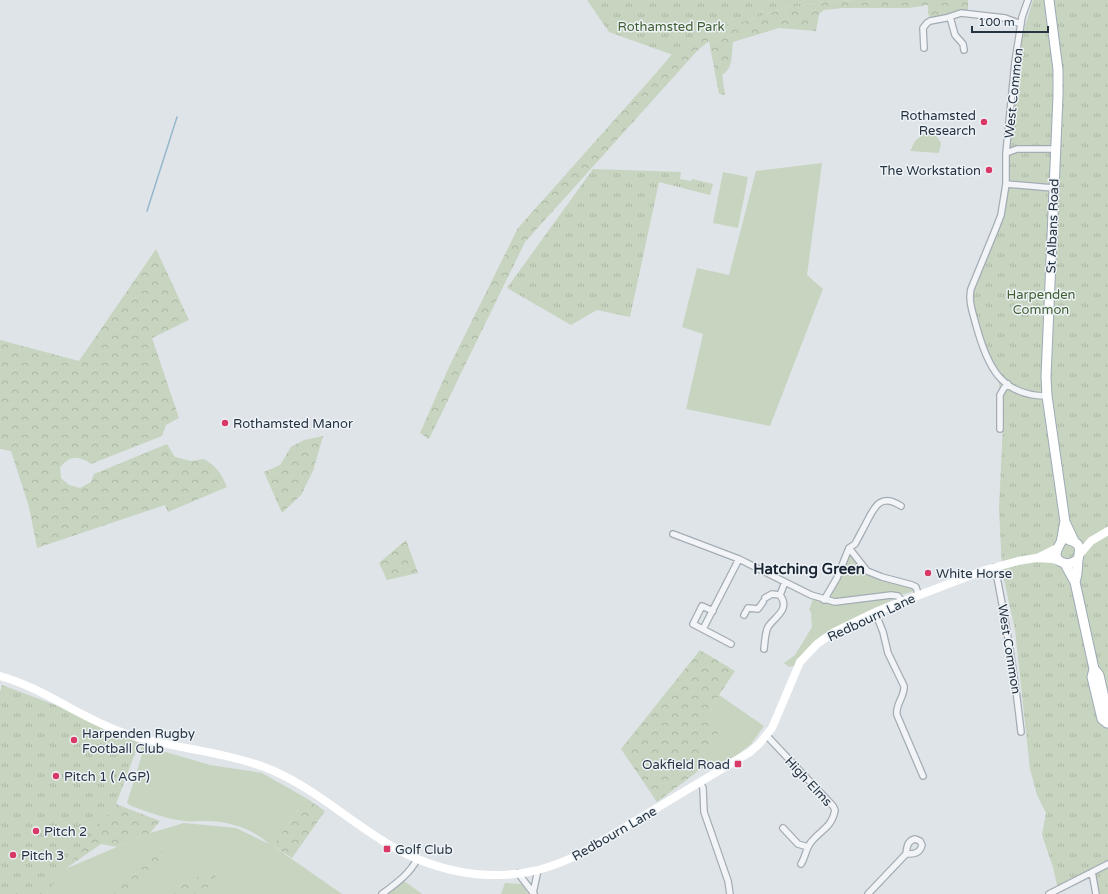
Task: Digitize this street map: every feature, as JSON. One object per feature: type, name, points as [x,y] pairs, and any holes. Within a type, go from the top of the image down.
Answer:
[{"type":"main road","name":"St Albans Road","points":[[1049,0],[1058,70],[1058,106],[1046,377],[1047,396],[1065,522],[1074,542],[1079,547],[1078,575],[1075,582]]},
{"type":"main road","name":"St Albans Road","points":[[1065,522],[1056,556],[1063,563],[1075,582],[1094,668],[1092,677],[1103,696],[1102,719],[1108,721]]},
{"type":"main road","points":[[1063,563],[1073,564],[1091,541],[1108,531]]},
{"type":"main road","points":[[1058,545],[1067,540],[1074,542],[1091,541]]},
{"type":"main road","name":"Redbourn Lane","points":[[1036,558],[1058,545]]},
{"type":"main road","name":"Redbourn Lane","points":[[0,676],[32,688],[93,720],[121,732],[146,740],[240,760],[272,770],[304,787],[383,841],[417,860],[437,867],[484,875],[518,873],[538,870],[560,863],[582,853],[750,752],[767,736],[777,720],[796,670],[806,655],[817,644],[834,632],[875,612],[918,594],[995,567],[1036,558],[1053,559],[1063,563]]},
{"type":"street","name":"West Common","points":[[1028,0],[1021,24],[1014,72],[1006,153],[1006,184],[1001,215],[971,289],[970,300],[981,342],[994,371],[1015,390],[1034,396],[1047,396]]},
{"type":"street","points":[[924,48],[924,25],[930,21],[961,13],[1006,18],[1021,24]]},
{"type":"street","points":[[950,17],[955,35],[963,44],[964,50]]},
{"type":"street","name":"West Common","points":[[1006,153],[1017,149],[1056,149]]},
{"type":"street","points":[[1006,184],[1054,188]]},
{"type":"street","points":[[1000,429],[1000,395],[1008,384]]},
{"type":"street","points":[[824,600],[837,578],[849,548],[855,544],[875,506],[882,502],[891,501],[901,506]]},
{"type":"street","points":[[673,534],[739,559],[824,600],[835,602],[891,595],[898,596],[902,601]]},
{"type":"street","points":[[849,548],[868,571],[882,578],[912,585],[916,587],[918,594]]},
{"type":"street","points":[[703,629],[739,559]]},
{"type":"street","name":"West Common","points":[[995,567],[1016,684],[1021,732]]},
{"type":"street","points":[[764,649],[767,628],[780,614],[783,608],[783,601],[780,595],[785,582]]},
{"type":"street","points":[[744,614],[748,608],[758,608],[764,600],[772,594],[780,595]]},
{"type":"street","points":[[712,611],[702,606],[693,624],[731,644]]},
{"type":"street","points":[[875,612],[883,632],[888,653],[904,686],[904,692],[896,709],[897,715],[923,776]]},
{"type":"street","name":"High Elms","points":[[767,736],[834,807],[834,814],[830,823],[812,841],[801,864]]},
{"type":"street","points":[[700,782],[703,788],[704,812],[728,881],[730,894]]},
{"type":"street","points":[[783,828],[798,844],[808,847]]},
{"type":"street","points":[[868,894],[906,854]]},
{"type":"street","points":[[382,894],[401,880],[417,860]]},
{"type":"street","points":[[1049,894],[1108,864]]},
{"type":"street","points":[[534,894],[538,870]]},
{"type":"street","points":[[1092,872],[1096,894]]},
{"type":"street","points":[[518,873],[534,894]]},
{"type":"green space","name":"Rothamsted Park","points":[[587,0],[854,0],[825,2],[786,8],[722,27],[673,55],[609,32]]},
{"type":"green space","points":[[854,0],[968,0],[968,11],[960,11],[940,17],[930,17],[928,13],[928,5],[909,8],[843,8],[824,10],[819,14],[816,31],[779,28],[733,42],[730,65],[726,72],[722,75],[725,95],[719,94],[709,41],[697,51],[525,242],[429,439],[420,433],[449,367],[518,228],[690,33],[745,21],[786,8],[825,2]]},
{"type":"green space","name":"Harpenden Common","points":[[1033,0],[1108,0],[1108,894],[1096,894],[1092,874],[1058,889],[1053,867],[1042,835],[1046,813],[1037,795],[1030,769],[1015,630],[1002,570],[999,508],[1003,424],[999,384],[973,305],[973,293],[975,286],[1005,207],[1008,188],[1008,157],[1015,75],[1024,30]]},
{"type":"green space","points":[[928,130],[937,137],[941,143],[939,153],[910,151],[915,141]]},
{"type":"green space","points":[[822,163],[807,275],[823,289],[770,426],[686,409],[703,334],[682,327],[697,268],[729,275],[756,171]]},
{"type":"green space","points":[[593,169],[681,172],[680,179],[691,181],[692,179],[713,184],[710,195],[659,182],[630,317],[597,310],[571,325],[507,288]]},
{"type":"green space","points":[[723,172],[748,177],[738,228],[713,223]]},
{"type":"green space","points":[[156,249],[189,320],[152,338],[179,418],[166,425],[162,436],[91,464],[78,458],[67,461],[60,468],[61,478],[69,485],[80,488],[91,482],[94,474],[167,444],[175,457],[191,461],[204,459],[218,471],[227,487],[168,512],[165,505],[37,548],[29,507],[11,451],[0,449],[0,340],[79,361]]},
{"type":"green space","points":[[323,436],[313,471],[301,495],[282,513],[264,472],[280,465],[291,447],[304,440]]},
{"type":"green space","points":[[406,540],[418,573],[387,580],[379,563]]},
{"type":"green space","name":"Hatching Green","points":[[851,553],[859,565],[914,589],[914,591],[904,594],[889,593],[833,600],[828,599],[849,554]]},
{"type":"green space","name":"Hatching Green","points":[[893,597],[894,599],[822,635],[811,645],[794,666],[789,667],[784,663],[795,655],[812,627],[811,612],[809,610],[813,599],[834,604]]},
{"type":"green space","points":[[700,650],[735,671],[708,715],[721,724],[722,729],[693,767],[697,772],[657,802],[621,749]]},
{"type":"green space","name":"Harpenden Rugby Football Club","points":[[2,685],[66,709],[139,743],[116,804],[46,894],[0,894],[0,692]]},
{"type":"green space","points":[[719,695],[764,726],[751,744],[737,755],[724,762],[709,764],[697,772],[693,767],[722,729],[721,724],[708,715]]},
{"type":"green space","points":[[142,745],[210,765],[262,773],[306,798],[273,846],[342,894],[46,894],[65,869],[150,833],[184,823],[236,828],[269,844],[254,833],[228,823],[171,819],[131,806],[127,803],[141,758],[142,751],[140,747]]},
{"type":"green space","points":[[306,798],[325,811],[292,858],[273,846]]},
{"type":"green space","points":[[116,804],[160,821],[150,833],[117,847],[101,844],[65,869]]},
{"type":"green space","points":[[159,851],[166,853],[167,859],[124,894],[105,894],[137,863],[152,853]]},
{"type":"green space","points":[[210,872],[216,876],[215,882],[197,894],[167,894],[196,878]]},
{"type":"green space","points":[[404,881],[421,893],[422,894],[388,894]]},
{"type":"green space","points":[[505,883],[522,884],[528,894],[501,894]]},
{"type":"waterway","points":[[147,211],[177,117]]},
{"type":"place","name":"Rothamsted Research","points":[[984,122]]},
{"type":"place","name":"The Workstation","points":[[989,170]]},
{"type":"place","name":"Rothamsted Manor","points":[[225,423]]},
{"type":"place","name":"White Horse","points":[[928,573]]},
{"type":"place","name":"Harpenden Rugby Football Club","points":[[74,740]]},
{"type":"place","name":"Oakfield Road","points":[[738,764]]},
{"type":"place","name":"Pitch 1 ( AGP)","points":[[56,776]]},
{"type":"place","name":"Pitch 2","points":[[36,831]]},
{"type":"place","name":"Golf Club","points":[[387,849]]},
{"type":"place","name":"Pitch 3","points":[[13,855]]},
{"type":"district","name":"Hatching Green","points":[[809,569]]}]
